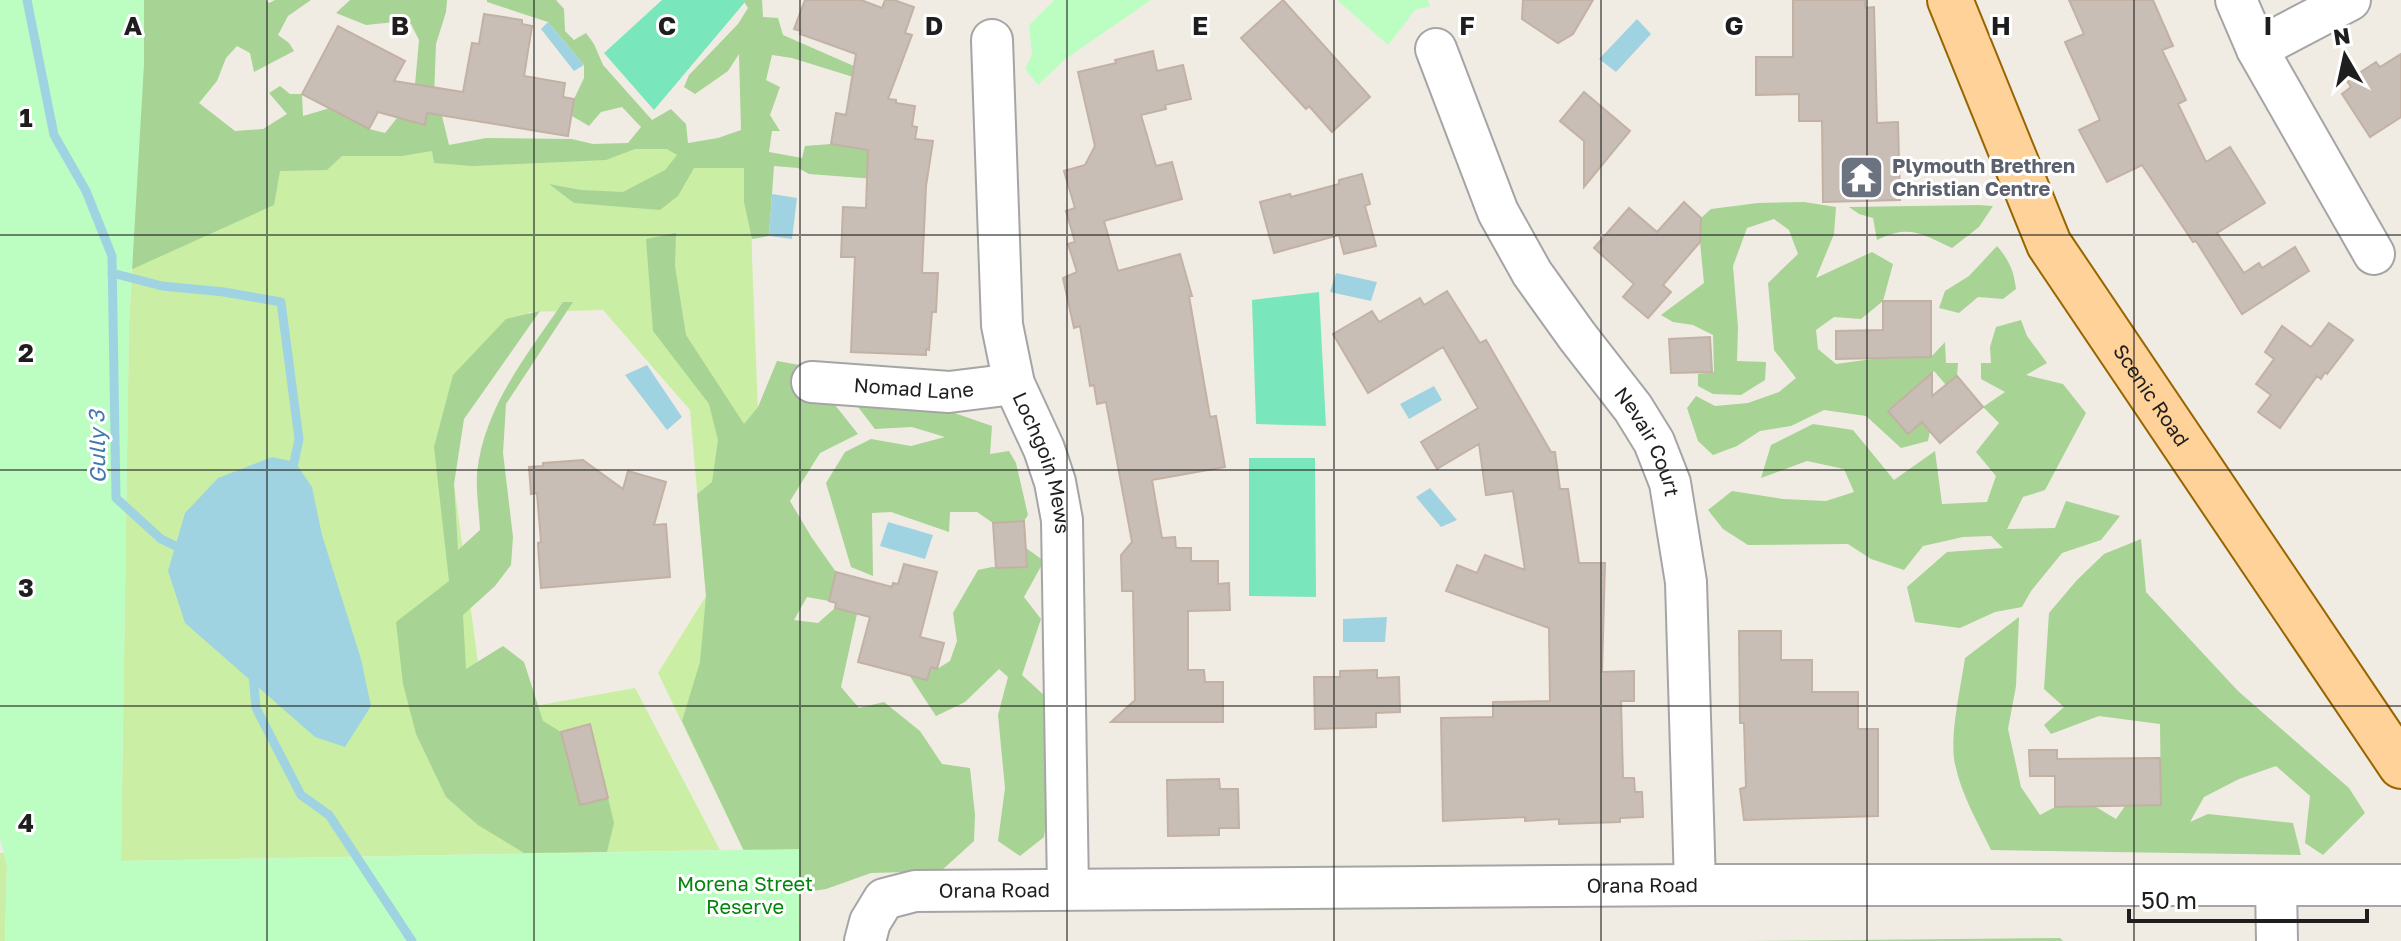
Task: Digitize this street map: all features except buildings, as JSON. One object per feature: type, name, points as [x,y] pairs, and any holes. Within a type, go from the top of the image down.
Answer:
[{"type":"main road","name":"Scenic Road","points":[[1950,0],[2049,244],[2401,766]]},
{"type":"street","points":[[2236,0],[2257,49],[2374,254]]},
{"type":"street","points":[[2257,49],[2350,0]]},
{"type":"street","name":"Lochgoin Mews","points":[[992,40],[1002,325],[1014,384],[1048,460],[1062,520],[1068,889]]},
{"type":"street","name":"Nevair Court","points":[[1436,49],[1498,212],[1532,273],[1633,408],[1654,442],[1670,483],[1686,582],[1695,885]]},
{"type":"street","name":"Nomad Lane","points":[[812,382],[949,392],[1014,384]]},
{"type":"street","name":"Orana Road","points":[[865,941],[870,922],[884,899],[915,891],[1695,885],[2401,885]]},
{"type":"street","points":[[2276,885],[2277,941]]},
{"type":"green space","name":"Morena Street Reserve","points":[[0,0],[144,0],[144,64],[129,323],[121,861],[799,849],[800,941],[5,941],[7,865],[0,839]]},
{"type":"green space","points":[[27,0],[266,0],[269,3],[275,0],[311,0],[288,16],[278,35],[294,51],[254,72],[250,53],[237,46],[226,58],[217,81],[199,103],[235,131],[263,129],[287,114],[269,93],[280,86],[290,94],[302,94],[303,116],[330,108],[369,129],[385,133],[397,118],[425,124],[430,87],[415,85],[419,40],[411,24],[366,25],[336,13],[350,0],[447,0],[436,44],[434,96],[449,145],[486,138],[628,143],[641,127],[622,107],[601,112],[589,126],[572,116],[574,99],[584,78],[584,65],[548,22],[487,0],[556,0],[564,9],[565,31],[574,40],[586,33],[603,65],[652,120],[671,109],[686,124],[688,143],[741,130],[739,54],[728,71],[695,94],[684,87],[689,75],[738,24],[748,8],[743,0],[762,0],[763,17],[778,18],[783,35],[856,67],[866,81],[792,58],[772,55],[766,80],[780,87],[770,115],[780,131],[772,131],[769,152],[802,158],[805,146],[831,144],[878,152],[875,179],[809,174],[798,168],[774,166],[769,236],[752,239],[744,202],[744,168],[694,168],[678,196],[660,210],[574,203],[549,184],[581,190],[623,192],[665,170],[677,155],[667,149],[635,149],[606,160],[473,166],[434,163],[432,151],[402,156],[342,156],[327,170],[280,171],[274,205],[126,272]]},
{"type":"green space","points":[[662,0],[745,2],[654,110],[604,53]]},
{"type":"green space","points":[[1054,0],[1151,0],[1064,60],[1038,85],[1025,69],[1032,55],[1029,25]]},
{"type":"green space","points":[[1337,0],[1428,0],[1430,7],[1416,9],[1388,45]]},
{"type":"green space","points":[[751,143],[752,257],[775,850],[743,849],[658,673],[706,596],[690,410],[603,310],[529,312],[458,415],[454,484],[485,715],[635,688],[720,850],[121,861],[129,323],[140,147]]},
{"type":"green space","points":[[1804,202],[1836,207],[1834,234],[1816,278],[1872,252],[1893,264],[1883,301],[1861,319],[1834,317],[1816,330],[1818,349],[1836,364],[1931,357],[1945,342],[1946,363],[1958,363],[1957,376],[1946,385],[1934,371],[1888,410],[1908,434],[1922,422],[1930,431],[1928,441],[1901,448],[1866,416],[1824,410],[1791,426],[1760,431],[1737,446],[1713,455],[1698,441],[1687,408],[1696,396],[1715,406],[1748,403],[1779,392],[1796,378],[1774,350],[1768,283],[1798,254],[1789,230],[1774,219],[1747,228],[1733,266],[1738,327],[1737,361],[1766,362],[1765,380],[1741,395],[1713,394],[1698,386],[1698,374],[1714,372],[1713,335],[1661,315],[1704,283],[1701,218],[1711,209],[1758,203]]},
{"type":"green space","points":[[1993,206],[1979,227],[1952,248],[1924,235],[1907,232],[1877,240],[1873,218],[1849,207]]},
{"type":"green space","points":[[676,233],[675,266],[686,335],[744,424],[758,407],[777,361],[811,367],[858,434],[820,453],[790,501],[836,572],[829,601],[807,597],[794,620],[818,623],[835,608],[857,614],[841,687],[859,708],[884,702],[920,731],[942,764],[970,768],[975,815],[974,841],[941,871],[871,873],[826,889],[800,893],[769,885],[743,849],[682,721],[700,662],[706,596],[697,494],[712,482],[718,440],[709,404],[653,331],[646,239]]},
{"type":"green space","points":[[1997,246],[2010,266],[2016,289],[2003,299],[1978,297],[1959,313],[1939,308],[1945,291],[1969,276]]},
{"type":"green space","points":[[1319,292],[1326,426],[1256,424],[1252,300]]},
{"type":"green space","points":[[563,302],[573,302],[506,404],[503,453],[513,537],[511,565],[495,586],[463,615],[466,669],[503,646],[524,662],[543,721],[561,732],[580,805],[608,798],[614,823],[607,852],[524,853],[478,825],[446,797],[416,734],[403,684],[396,622],[449,581],[434,447],[453,375],[506,319],[540,311],[464,419],[454,484],[458,550],[480,530],[477,473],[488,426],[509,383]]},
{"type":"green space","points":[[2021,320],[2027,336],[2047,363],[2026,375],[2063,384],[2086,413],[2045,490],[2023,497],[2007,529],[2055,528],[2066,501],[2120,516],[2101,540],[2062,553],[2022,607],[1995,612],[1960,628],[1915,622],[1907,587],[1947,552],[2003,548],[1991,536],[1963,537],[1923,546],[1904,570],[1871,559],[1848,544],[1748,545],[1723,529],[1708,510],[1732,491],[1783,499],[1826,501],[1854,492],[1844,469],[1807,461],[1761,478],[1771,445],[1813,424],[1853,430],[1894,480],[1935,451],[1942,504],[1987,502],[1996,476],[1976,452],[1999,423],[1983,407],[2005,392],[1981,379],[1981,363],[1991,363],[1990,347],[1996,327]]},
{"type":"green space","points":[[875,404],[937,407],[992,426],[990,454],[1009,451],[1016,463],[1028,515],[1024,521],[993,523],[977,512],[950,512],[949,532],[891,512],[872,513],[873,576],[851,567],[826,483],[845,452],[871,439],[911,446],[945,437],[912,427],[875,429],[858,407]]},
{"type":"green space","points":[[1249,458],[1315,458],[1316,597],[1249,596]]},
{"type":"green space","points":[[2141,539],[2146,592],[2238,691],[2349,788],[2365,813],[2323,855],[2305,843],[2310,796],[2276,766],[2239,779],[2204,797],[2190,822],[2208,814],[2293,823],[2301,855],[1991,850],[1961,786],[1954,753],[1954,726],[1965,658],[2019,617],[2016,686],[2008,729],[2021,787],[2040,815],[2055,807],[2096,807],[2116,819],[2125,806],[2161,805],[2160,724],[2099,716],[2051,734],[2044,725],[2064,707],[2044,689],[2049,613],[2104,554]]},
{"type":"green space","points":[[1026,548],[1044,561],[1024,597],[1041,619],[1022,675],[1046,697],[1048,811],[1044,837],[1020,856],[998,841],[1005,788],[998,715],[1008,677],[999,669],[965,702],[936,716],[909,675],[927,680],[931,667],[937,669],[950,661],[957,641],[953,613],[978,570],[1027,567]]},
{"type":"green space","points":[[0,853],[4,853],[7,865],[5,941],[0,941]]},
{"type":"green space","points":[[2060,938],[2063,941],[1744,941]]},
{"type":"water","points":[[1637,19],[1651,34],[1616,72],[1599,59]]},
{"type":"water","points":[[548,22],[584,65],[574,71],[541,29]]},
{"type":"water","points":[[772,194],[797,198],[792,239],[769,236]]},
{"type":"water","points":[[1336,273],[1377,282],[1371,301],[1330,292]]},
{"type":"water","points":[[647,365],[682,417],[667,430],[625,375]]},
{"type":"water","points":[[1434,386],[1442,400],[1409,419],[1400,404]]},
{"type":"water","points":[[272,457],[295,462],[312,487],[322,535],[361,659],[371,706],[345,747],[315,737],[185,623],[168,571],[185,513],[218,478]]},
{"type":"water","points":[[1430,488],[1457,520],[1441,527],[1416,497]]},
{"type":"water","points":[[888,522],[933,535],[925,559],[880,546]]},
{"type":"water","points":[[1387,617],[1385,642],[1343,642],[1343,619]]},
{"type":"waterway","name":"Gully 3","points":[[27,0],[54,135],[86,191],[112,256],[116,498],[161,539],[186,551]]},
{"type":"waterway","points":[[112,273],[162,286],[281,302],[299,439],[292,472]]},
{"type":"waterway","name":"Gully 3","points":[[253,675],[256,708],[301,795],[329,815],[412,941]]},
{"type":"place","name":"Plymouth Brethren Christian Centre","points":[[1861,178]]}]
